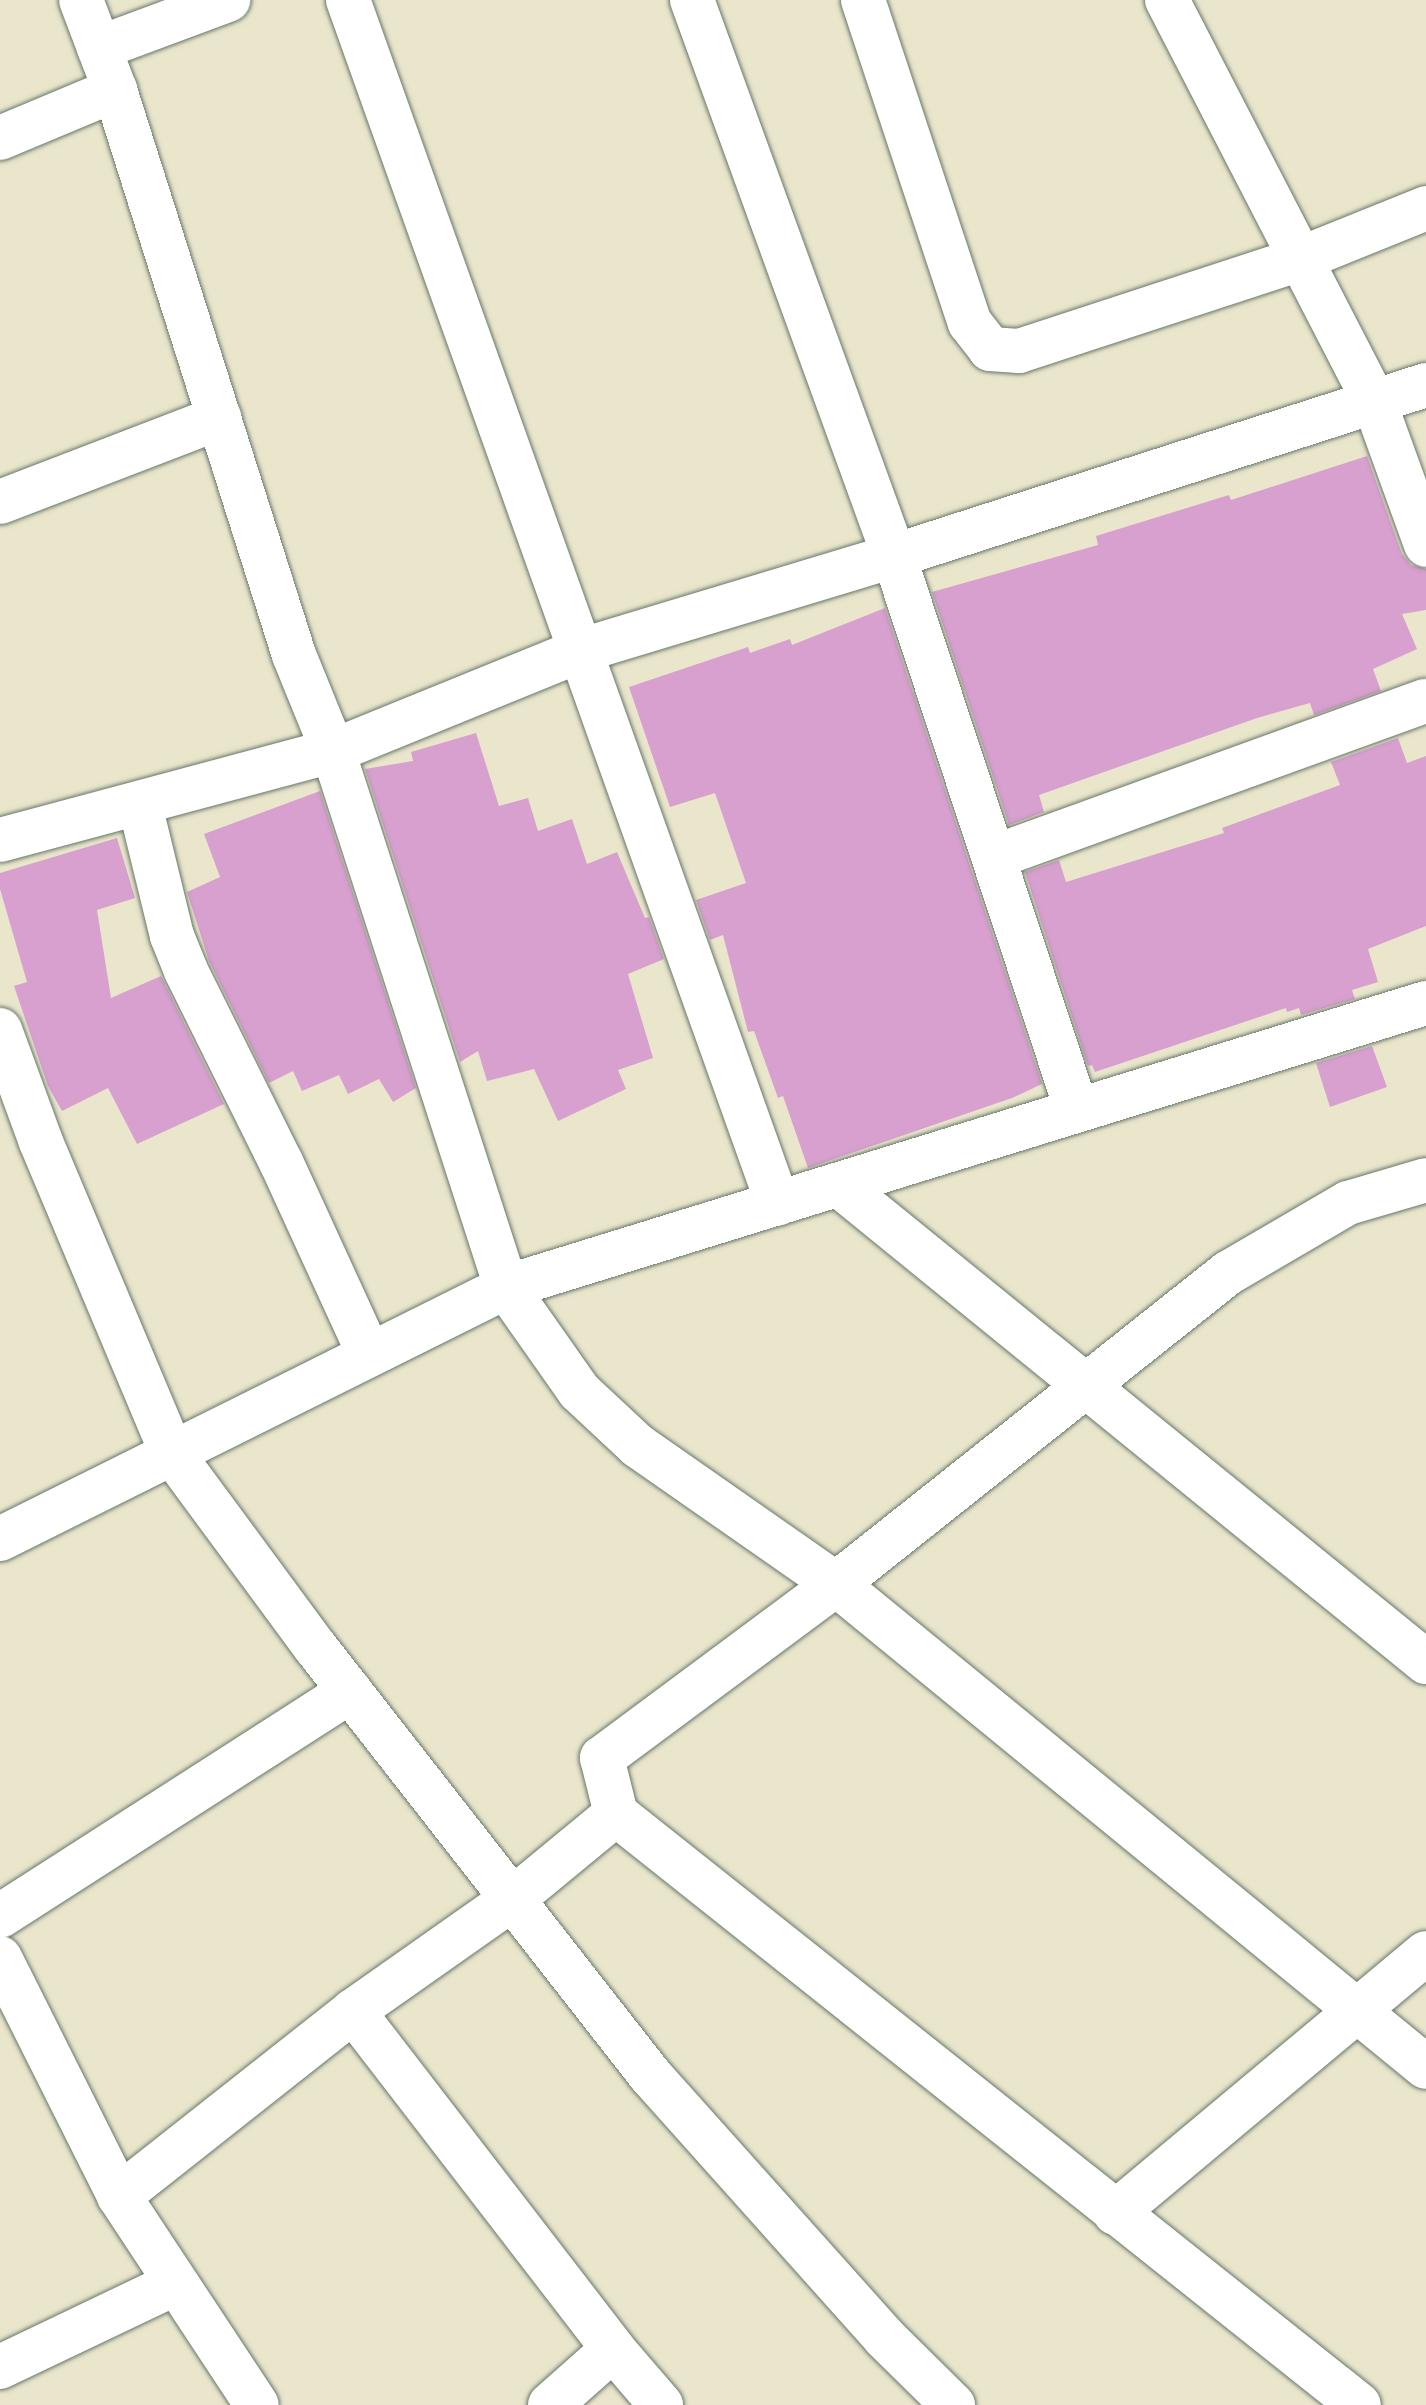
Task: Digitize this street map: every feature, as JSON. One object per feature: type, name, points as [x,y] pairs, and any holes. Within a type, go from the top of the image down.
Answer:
[{"type":"street","points":[[81,0],[115,90],[294,655],[333,751],[506,1287],[579,1391],[638,1446],[836,1584],[1426,2067]]},
{"type":"street","points":[[99,48],[228,0]]},
{"type":"street","points":[[348,0],[778,1204]]},
{"type":"street","points":[[692,0],[894,556],[1077,1111]]},
{"type":"street","points":[[863,0],[970,323],[990,349],[1019,351],[1300,259],[1426,208]]},
{"type":"street","points":[[1167,0],[1374,401],[1426,545]]},
{"type":"street","points":[[0,138],[115,90]]},
{"type":"street","points":[[0,840],[333,751],[579,651],[894,556],[1426,385]]},
{"type":"street","points":[[0,502],[219,418]]},
{"type":"street","points":[[994,857],[1426,701]]},
{"type":"street","points":[[140,805],[172,936],[186,971],[281,1162],[369,1354]]},
{"type":"street","points":[[0,1539],[506,1287],[1426,1003]]},
{"type":"street","points":[[0,1030],[41,1142],[172,1453],[350,1691],[650,2075],[884,2337],[953,2405]]},
{"type":"street","points":[[1359,2405],[616,1814],[602,1758],[836,1584],[1228,1273],[1348,1203],[1426,1180]]},
{"type":"street","points":[[840,1186],[1426,1662]]},
{"type":"street","points":[[0,1916],[350,1691]]},
{"type":"street","points":[[119,2196],[353,2011],[514,1898],[616,1814]]},
{"type":"street","points":[[1115,2213],[1426,1953]]},
{"type":"street","points":[[0,1958],[119,2196],[174,2284],[257,2405]]},
{"type":"street","points":[[353,2011],[613,2349],[661,2405]]},
{"type":"street","points":[[0,2367],[174,2284]]},
{"type":"street","points":[[550,2405],[613,2349]]},
{"type":"building","points":[[1367,456],[1402,554],[1411,565],[1426,569],[1426,610],[1402,614],[1417,649],[1373,669],[1381,691],[1314,715],[1310,703],[1257,718],[1039,795],[1044,812],[1009,825],[932,592],[1098,545],[1096,536],[1229,495],[1231,500]]},
{"type":"building","points":[[885,608],[1042,1084],[1012,1098],[808,1168],[783,1096],[778,1098],[754,1031],[748,1032],[723,935],[710,940],[696,900],[746,883],[715,793],[670,807],[629,687],[748,647],[750,653],[790,639],[792,645]]},
{"type":"building","points":[[476,733],[499,806],[528,798],[538,831],[572,819],[587,864],[617,852],[645,918],[649,917],[664,959],[628,974],[653,1058],[618,1070],[626,1089],[558,1121],[534,1069],[487,1081],[478,1051],[460,1062],[365,769],[413,761],[411,752]]},
{"type":"building","points":[[1398,738],[1407,763],[1426,756],[1426,926],[1368,949],[1378,982],[1352,990],[1355,999],[1301,1015],[1299,1008],[1287,1012],[1286,1008],[1095,1072],[1092,1065],[1088,1066],[1025,872],[1059,860],[1066,882],[1224,833],[1222,828],[1340,785],[1331,762]]},
{"type":"building","points":[[320,791],[416,1088],[393,1102],[379,1079],[348,1094],[339,1075],[302,1091],[293,1071],[269,1083],[209,961],[187,892],[220,877],[204,834]]},
{"type":"building","points":[[117,838],[135,898],[97,910],[111,998],[161,976],[224,1104],[137,1144],[108,1088],[62,1111],[48,1086],[14,986],[27,982],[0,889],[0,873]]},
{"type":"building","points":[[1372,1046],[1387,1087],[1330,1107],[1316,1063]]}]
